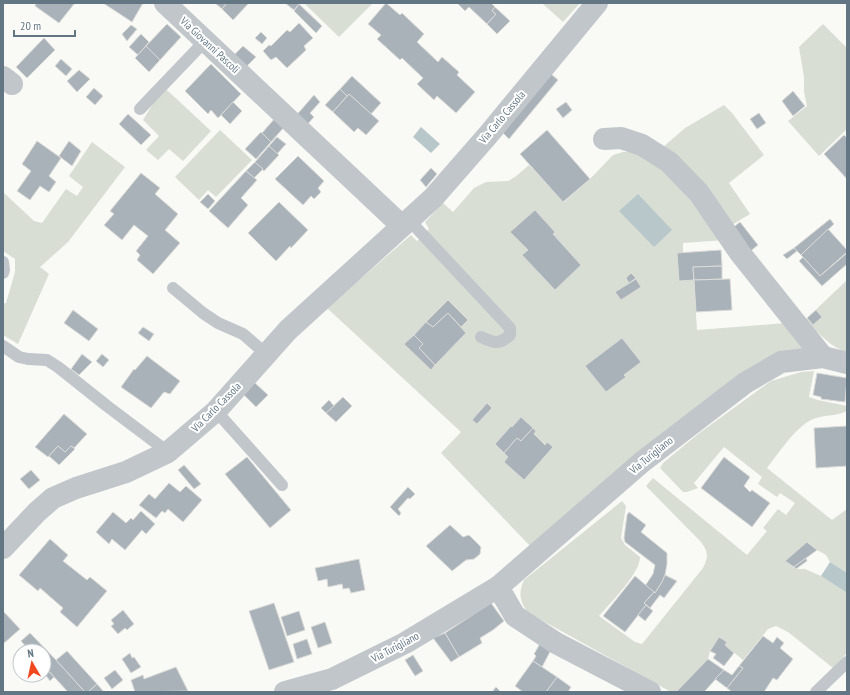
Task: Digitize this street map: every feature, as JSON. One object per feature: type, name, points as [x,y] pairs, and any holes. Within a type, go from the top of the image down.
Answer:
[{"type":"street","name":"Via Giovanni Pascoli","points":[[165,3],[255,88],[405,223]]},
{"type":"street","name":"Via Carlo Cassola","points":[[3,548],[37,512],[53,498],[76,488],[126,472],[168,452],[216,411],[288,330],[433,198],[488,135],[596,3]]},
{"type":"street","points":[[604,139],[621,138],[642,145],[669,162],[699,193],[740,253],[823,356]]},
{"type":"street","name":"Via Turigliano","points":[[285,692],[332,679],[405,643],[498,587],[642,462],[745,383],[781,362],[823,356],[847,364]]},
{"type":"street","points":[[498,587],[514,616],[556,643],[650,692]]},
{"type":"lane","points":[[140,109],[205,41]]},
{"type":"lane","points":[[405,223],[510,328],[510,335],[504,341],[493,343],[481,337]]},
{"type":"lane","points":[[3,262],[3,273]]},
{"type":"lane","points":[[173,288],[203,313],[243,334],[266,354]]},
{"type":"lane","points":[[3,346],[18,357],[47,360],[58,366],[107,406],[168,452]]},
{"type":"lane","points":[[216,411],[282,485]]},
{"type":"lane","points":[[816,692],[847,662]]},
{"type":"shaded area","points":[[304,3],[373,3],[339,37]]},
{"type":"shaded area","points":[[542,3],[580,3],[563,22]]},
{"type":"shaded area","points":[[823,24],[847,48],[847,129],[819,156],[788,121],[807,106],[799,47]]},
{"type":"shaded area","points":[[167,90],[211,131],[183,161],[169,149],[158,160],[146,150],[159,136],[143,120],[154,102]]},
{"type":"shaded area","points":[[724,105],[732,113],[764,155],[729,183],[750,214],[732,225],[662,148],[685,128]]},
{"type":"shaded area","points":[[421,127],[440,144],[431,153],[413,137]]},
{"type":"shaded area","points":[[220,130],[252,160],[216,197],[208,190],[199,200],[175,177]]},
{"type":"shaded area","points":[[92,142],[125,167],[68,242],[40,267],[49,274],[18,344],[3,335],[3,304],[6,303],[15,272],[15,259],[3,251],[3,192],[34,221],[42,223],[66,189],[77,196],[83,187],[69,176]]},
{"type":"shaded area","points":[[623,152],[633,152],[649,157],[679,181],[725,240],[683,243],[683,253],[677,253],[679,281],[694,280],[697,330],[786,323],[807,348],[530,546],[441,453],[461,432],[327,308],[411,235],[417,241],[429,229],[425,222],[443,203],[453,212],[474,188],[486,182],[508,181],[529,165],[564,202],[590,179],[613,155]]},
{"type":"shaded area","points":[[638,194],[672,230],[654,247],[619,211]]},
{"type":"shaded area","points":[[847,280],[847,353],[830,343],[805,320]]},
{"type":"shaded area","points":[[814,371],[809,397],[847,406],[847,411],[816,418],[805,424],[787,442],[767,468],[832,520],[847,509],[847,573],[830,562],[826,555],[817,550],[808,542],[785,561],[796,569],[805,569],[821,576],[847,593],[847,653],[833,668],[788,632],[776,626],[768,629],[743,660],[725,645],[727,642],[719,637],[710,651],[708,659],[676,692],[671,692],[527,612],[520,593],[524,580],[622,501],[626,506],[621,538],[625,545],[640,557],[639,564],[624,588],[599,616],[635,642],[642,644],[703,568],[707,557],[706,551],[701,542],[646,486],[653,478],[747,555],[767,531],[763,528],[778,509],[786,515],[795,503],[780,493],[777,497],[758,484],[762,477],[724,447],[694,483],[698,488],[687,492],[683,492],[660,468],[663,463],[698,434],[771,381],[801,372]]},
{"type":"shaded area","points":[[830,562],[847,573],[847,593],[821,576]]},
{"type":"building","points":[[36,3],[78,3],[74,4],[59,23],[35,6]]},
{"type":"building","points":[[103,3],[143,3],[132,22]]},
{"type":"building","points":[[215,3],[227,3],[222,9]]},
{"type":"building","points":[[227,3],[249,3],[233,20],[222,9]]},
{"type":"building","points":[[285,3],[298,3],[299,4],[294,10]]},
{"type":"building","points":[[386,3],[400,15],[402,13],[424,34],[417,42],[438,62],[442,57],[459,72],[457,75],[475,92],[456,113],[437,96],[434,100],[417,84],[423,78],[402,58],[400,60],[377,39],[381,35],[368,24]]},
{"type":"building","points":[[457,3],[491,3],[495,7],[492,11],[496,14],[487,24],[469,7],[465,11]]},
{"type":"building","points":[[299,4],[322,26],[316,33],[294,11]]},
{"type":"building","points":[[495,7],[510,21],[497,34],[487,24],[496,14],[492,11]]},
{"type":"building","points":[[299,23],[313,38],[304,46],[306,50],[287,68],[276,57],[271,60],[263,51],[269,45],[271,46],[287,30],[290,32]]},
{"type":"building","points":[[167,24],[181,37],[160,60],[146,46]]},
{"type":"building","points":[[131,25],[137,29],[127,41],[122,34]]},
{"type":"building","points":[[261,32],[267,38],[262,44],[255,38]]},
{"type":"building","points":[[141,34],[149,42],[138,55],[129,47]]},
{"type":"building","points":[[44,38],[55,50],[27,78],[16,67]]},
{"type":"building","points":[[146,46],[160,60],[149,72],[135,58]]},
{"type":"building","points":[[243,46],[256,57],[241,72],[229,60]]},
{"type":"building","points":[[61,59],[72,69],[66,76],[55,66]]},
{"type":"building","points":[[211,64],[241,94],[218,118],[211,110],[208,114],[185,91]]},
{"type":"building","points":[[79,70],[90,79],[77,92],[67,81]]},
{"type":"building","points":[[550,73],[558,80],[509,139],[502,132]]},
{"type":"building","points":[[352,76],[381,103],[371,114],[349,94],[347,96],[340,89]]},
{"type":"building","points":[[94,88],[103,96],[95,105],[86,97]]},
{"type":"building","points":[[340,89],[347,96],[333,112],[325,105]]},
{"type":"building","points":[[793,91],[805,106],[793,116],[782,101]]},
{"type":"building","points":[[349,94],[379,121],[366,135],[358,128],[354,132],[333,112]]},
{"type":"building","points":[[314,95],[320,102],[310,113],[314,117],[305,127],[294,118]]},
{"type":"building","points":[[233,102],[242,111],[230,124],[221,115]]},
{"type":"building","points":[[566,102],[572,110],[563,118],[556,109]]},
{"type":"building","points":[[759,113],[766,123],[757,129],[750,119]]},
{"type":"building","points":[[128,114],[151,135],[141,145],[119,124]]},
{"type":"building","points":[[276,117],[285,126],[271,142],[262,133]]},
{"type":"building","points":[[547,130],[590,179],[563,202],[520,154]]},
{"type":"building","points":[[261,132],[271,142],[256,159],[245,149]]},
{"type":"building","points":[[844,135],[847,138],[847,179],[824,154]]},
{"type":"building","points":[[277,137],[286,144],[277,154],[269,146]]},
{"type":"building","points":[[37,141],[61,158],[49,176],[56,182],[49,192],[40,186],[30,200],[17,191],[31,171],[22,164]]},
{"type":"building","points":[[69,141],[81,151],[72,166],[59,156]]},
{"type":"building","points":[[269,146],[279,155],[264,171],[255,162]]},
{"type":"building","points":[[298,156],[324,181],[318,188],[321,192],[314,199],[311,196],[303,205],[275,179]]},
{"type":"building","points":[[255,162],[263,169],[254,178],[246,171]]},
{"type":"building","points":[[431,168],[437,174],[426,187],[420,180]]},
{"type":"building","points":[[246,171],[257,180],[241,198],[248,205],[228,228],[209,211]]},
{"type":"building","points":[[141,173],[160,188],[155,194],[178,214],[165,230],[180,243],[153,274],[137,260],[140,255],[136,251],[148,236],[134,225],[122,240],[104,225],[114,214],[110,211]]},
{"type":"building","points":[[208,194],[215,201],[208,209],[200,202]]},
{"type":"building","points":[[279,202],[308,230],[276,261],[248,233]]},
{"type":"building","points":[[535,210],[555,232],[553,234],[581,265],[555,290],[522,255],[528,250],[510,232]]},
{"type":"building","points":[[830,219],[834,224],[801,255],[794,248]]},
{"type":"building","points":[[740,222],[758,245],[748,253],[730,230]]},
{"type":"building","points":[[828,229],[847,250],[847,252],[820,276],[801,255]]},
{"type":"building","points":[[794,248],[797,251],[787,259],[783,255]]},
{"type":"building","points":[[721,250],[722,266],[693,267],[694,280],[679,281],[677,253]]},
{"type":"building","points":[[847,253],[847,264],[822,286],[799,261],[803,257],[820,276]]},
{"type":"building","points":[[722,266],[722,279],[694,280],[693,267]]},
{"type":"building","points":[[631,273],[636,278],[629,283],[626,278]]},
{"type":"building","points":[[636,279],[641,287],[621,300],[615,292]]},
{"type":"building","points":[[730,279],[732,310],[696,312],[694,280]]},
{"type":"building","points":[[448,300],[468,320],[461,327],[448,313],[433,327],[426,322]]},
{"type":"building","points":[[73,310],[98,329],[89,341],[64,323]]},
{"type":"building","points":[[816,310],[822,317],[813,325],[807,318]]},
{"type":"building","points":[[448,313],[466,333],[435,365],[419,348],[423,344],[414,335],[426,322],[433,327]]},
{"type":"building","points":[[143,327],[154,334],[149,341],[138,333]]},
{"type":"building","points":[[414,335],[423,344],[419,348],[435,365],[431,370],[404,344]]},
{"type":"building","points":[[622,338],[641,362],[624,375],[626,377],[606,392],[585,366]]},
{"type":"building","points":[[82,354],[92,362],[79,375],[71,369]]},
{"type":"building","points":[[102,354],[109,360],[103,367],[96,361]]},
{"type":"building","points":[[147,356],[180,381],[170,394],[164,392],[151,408],[121,387],[134,369],[135,370]]},
{"type":"building","points":[[817,373],[847,378],[845,402],[821,399],[821,397],[813,395]]},
{"type":"building","points":[[254,382],[268,395],[256,407],[242,393]]},
{"type":"building","points":[[343,397],[352,406],[336,422],[326,413]]},
{"type":"building","points":[[329,400],[334,406],[326,413],[321,408]]},
{"type":"building","points":[[487,403],[492,408],[477,424],[472,420]]},
{"type":"building","points":[[64,414],[87,434],[74,448],[71,446],[65,452],[58,446],[48,457],[35,447]]},
{"type":"building","points":[[521,417],[533,428],[521,441],[517,438],[504,453],[495,444]]},
{"type":"building","points":[[847,426],[847,466],[816,468],[814,428]]},
{"type":"building","points":[[533,428],[536,431],[534,434],[545,445],[547,442],[553,447],[524,480],[504,462],[508,457],[504,453],[517,438],[521,441]]},
{"type":"building","points":[[58,446],[65,452],[71,446],[75,449],[59,465],[49,456]]},
{"type":"building","points":[[247,457],[291,510],[270,528],[225,474]]},
{"type":"building","points":[[724,457],[750,477],[744,486],[750,492],[752,490],[770,503],[752,527],[701,488]]},
{"type":"building","points":[[184,465],[201,484],[194,489],[178,470]]},
{"type":"building","points":[[31,470],[40,480],[29,489],[20,479]]},
{"type":"building","points":[[169,483],[180,492],[186,486],[202,500],[183,522],[168,509],[165,513],[162,511],[156,518],[139,505],[149,494],[155,499]]},
{"type":"building","points":[[408,487],[415,494],[410,499],[408,498],[398,509],[401,513],[399,516],[390,507]]},
{"type":"building","points":[[141,511],[155,524],[146,534],[142,530],[125,550],[112,539],[109,544],[96,532],[113,512],[126,523],[131,518],[133,520]]},
{"type":"building","points":[[629,512],[646,525],[641,532],[667,553],[665,575],[655,593],[645,586],[653,574],[655,565],[625,542],[624,538],[627,515]]},
{"type":"building","points":[[450,525],[463,537],[469,535],[481,547],[480,554],[474,559],[466,560],[452,571],[426,546]]},
{"type":"building","points":[[50,539],[68,555],[63,561],[87,580],[90,577],[107,591],[77,627],[60,612],[63,608],[40,588],[38,591],[19,575]]},
{"type":"building","points":[[807,542],[817,550],[794,567],[785,561]]},
{"type":"building","points":[[806,558],[807,561],[796,569],[794,567]]},
{"type":"building","points":[[359,559],[365,590],[351,593],[349,588],[343,589],[342,584],[328,587],[327,579],[318,581],[315,568]]},
{"type":"building","points":[[665,575],[677,581],[664,598],[660,595],[650,608],[644,603],[654,592],[655,593]]},
{"type":"building","points":[[635,576],[654,592],[644,603],[646,605],[625,632],[603,616]]},
{"type":"building","points":[[274,603],[294,662],[269,670],[249,611]]},
{"type":"building","points":[[491,603],[504,621],[480,638],[482,643],[459,657],[445,633]]},
{"type":"building","points":[[646,605],[653,611],[645,621],[638,615]]},
{"type":"building","points":[[123,610],[134,624],[127,630],[125,628],[118,634],[111,626],[114,624],[111,620]]},
{"type":"building","points":[[3,611],[20,629],[3,644]]},
{"type":"building","points":[[299,611],[305,630],[287,636],[281,617]]},
{"type":"building","points":[[325,622],[332,643],[318,648],[311,627]]},
{"type":"building","points":[[30,633],[40,643],[23,643],[21,641]]},
{"type":"building","points":[[445,633],[459,657],[451,662],[433,638]]},
{"type":"building","points":[[763,636],[773,643],[777,637],[784,643],[780,648],[793,659],[777,680],[773,678],[764,692],[732,692],[727,688],[743,668],[739,666]]},
{"type":"building","points":[[719,637],[727,642],[725,645],[734,653],[724,666],[713,658],[716,654],[710,651]]},
{"type":"building","points":[[307,639],[312,654],[297,659],[293,644]]},
{"type":"building","points":[[541,642],[552,648],[542,667],[533,661],[536,656],[534,654]]},
{"type":"building","points":[[67,651],[97,684],[88,692],[85,692],[56,660]]},
{"type":"building","points":[[130,653],[132,658],[134,657],[141,667],[131,673],[122,659]]},
{"type":"building","points":[[413,655],[423,671],[415,676],[405,660]]},
{"type":"building","points":[[52,656],[85,692],[68,692],[52,675]]},
{"type":"building","points":[[708,659],[724,670],[704,692],[676,692]]},
{"type":"building","points":[[533,661],[557,677],[546,692],[523,692],[515,686]]},
{"type":"building","points":[[739,666],[743,668],[727,688],[715,679],[724,670],[732,675]]},
{"type":"building","points":[[176,667],[188,691],[135,692],[131,680],[143,675],[144,679]]},
{"type":"building","points":[[115,670],[123,680],[112,689],[104,678]]},
{"type":"building","points":[[557,677],[571,687],[568,692],[546,692]]},
{"type":"building","points":[[97,684],[104,692],[88,692]]},
{"type":"building","points":[[496,687],[501,692],[492,692]]}]
